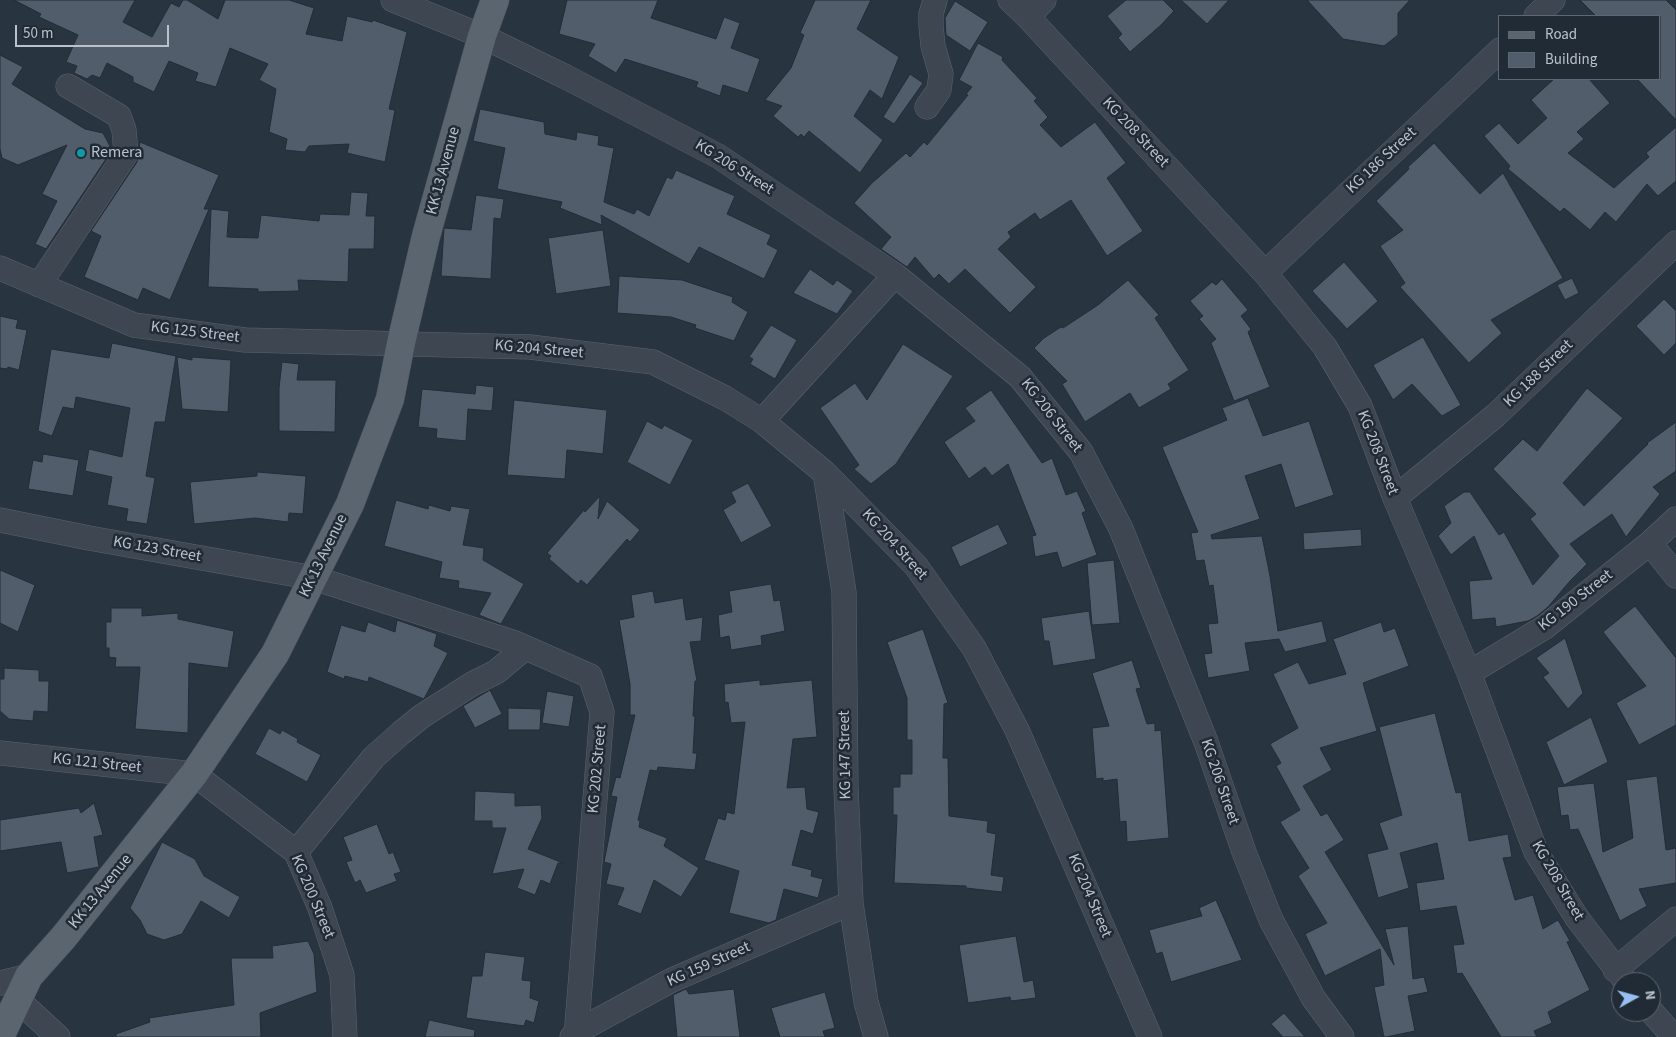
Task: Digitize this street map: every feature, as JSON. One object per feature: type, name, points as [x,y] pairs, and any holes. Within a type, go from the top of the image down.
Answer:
[{"type":"main road","name":"KK 13 Avenue","points":[[0,1037],[9,992],[29,976],[69,932],[194,774],[275,654],[350,504],[390,399],[426,236],[482,36],[495,0]]},
{"type":"street","name":"KG 206 Street","points":[[393,0],[482,36],[566,77],[718,156],[895,275],[1020,377],[1081,452],[1125,538],[1206,742],[1244,852],[1271,920],[1314,1000],[1342,1037]]},
{"type":"street","points":[[927,108],[939,90],[941,74],[933,46],[930,26],[931,14],[936,0]]},
{"type":"street","name":"KG 208 Street","points":[[1010,0],[1028,17],[1265,273],[1325,347],[1360,406],[1395,498],[1469,673],[1536,852],[1577,918],[1617,972]]},
{"type":"street","points":[[1028,17],[1044,0]]},
{"type":"street","points":[[1537,15],[1552,0]]},
{"type":"street","name":"KG 186 Street","points":[[1265,273],[1498,52]]},
{"type":"street","points":[[39,285],[126,154],[124,130],[120,116],[68,86]]},
{"type":"street","name":"KG 188 Street","points":[[1395,498],[1496,414],[1676,243]]},
{"type":"street","name":"KG 125 Street","points":[[0,268],[134,325],[245,340],[401,343]]},
{"type":"street","points":[[762,421],[895,275]]},
{"type":"street","name":"KG 204 Street","points":[[401,343],[530,348],[654,362],[724,398],[762,421],[825,472],[916,566],[974,648],[1020,737],[1150,1037]]},
{"type":"street","name":"KG 147 Street","points":[[825,472],[844,592],[846,788],[851,903],[866,1002],[876,1037]]},
{"type":"street","name":"KG 190 Street","points":[[1469,673],[1545,627],[1650,543],[1676,519]]},
{"type":"street","name":"KG 123 Street","points":[[0,520],[89,538],[314,578]]},
{"type":"street","points":[[1650,543],[1676,576]]},
{"type":"street","name":"KG 202 Street","points":[[314,578],[516,643],[590,676],[602,712],[575,1035]]},
{"type":"street","points":[[296,852],[374,757],[422,716],[472,684],[496,672],[525,648]]},
{"type":"street","name":"KG 121 Street","points":[[0,753],[194,774]]},
{"type":"street","name":"KG 200 Street","points":[[194,774],[296,852],[320,908],[342,975],[345,1037]]},
{"type":"street","name":"KG 159 Street","points":[[575,1035],[672,980],[851,903]]},
{"type":"street","points":[[1624,972],[1676,919]]},
{"type":"street","points":[[9,992],[58,1037]]},
{"type":"street","points":[[1661,1022],[1674,1037]]},
{"type":"building","points":[[14,0],[135,0],[123,22],[152,37],[171,3],[179,7],[183,0],[187,0],[218,19],[225,0],[289,0],[314,8],[306,34],[342,41],[347,16],[372,22],[373,20],[407,32],[389,109],[395,110],[385,162],[347,153],[349,144],[309,146],[305,152],[285,150],[287,139],[269,132],[276,89],[259,80],[268,64],[230,48],[216,87],[195,81],[198,73],[169,61],[154,92],[133,82],[133,77],[107,63],[100,78],[92,75],[87,79],[74,73],[77,66],[66,62],[78,35],[39,17],[41,14]]},
{"type":"building","points":[[567,0],[658,0],[651,18],[716,39],[724,17],[740,23],[731,48],[760,59],[748,93],[723,85],[720,96],[696,87],[698,82],[625,59],[616,73],[588,56],[595,44],[559,34]]},
{"type":"building","points":[[815,0],[871,0],[857,29],[899,57],[882,99],[870,90],[854,116],[883,140],[860,173],[809,131],[804,137],[801,134],[798,137],[773,116],[782,106],[765,100],[791,68],[804,35],[800,33]]},
{"type":"building","points":[[1126,0],[1163,0],[1174,11],[1130,52],[1118,38],[1122,34],[1107,16]]},
{"type":"building","points":[[1181,0],[1229,0],[1207,24]]},
{"type":"building","points":[[1307,0],[1410,0],[1398,13],[1398,35],[1384,46],[1343,39]]},
{"type":"building","points":[[1580,0],[1666,0],[1676,10],[1676,120],[1638,80],[1661,80],[1661,15],[1595,15]]},
{"type":"building","points":[[955,1],[988,22],[970,51],[946,35],[945,18]]},
{"type":"building","points":[[978,43],[1003,57],[1002,60],[1037,98],[1034,101],[1048,117],[1040,125],[1061,147],[1095,122],[1126,163],[1107,178],[1143,231],[1107,256],[1071,200],[1040,220],[1035,213],[1008,232],[1011,237],[998,249],[1036,287],[1010,313],[965,269],[949,284],[939,274],[934,279],[915,257],[907,267],[881,249],[891,237],[854,203],[872,183],[906,153],[910,157],[924,142],[927,145],[968,95],[966,94],[972,87],[959,80]]},
{"type":"building","name":"Remera","points":[[0,55],[23,67],[12,84],[85,129],[103,133],[112,150],[46,249],[35,244],[57,201],[42,194],[67,145],[18,165],[2,158],[0,149]]},
{"type":"building","points":[[910,74],[923,83],[894,124],[883,117]]},
{"type":"building","points":[[1553,80],[1590,80],[1610,103],[1577,132],[1584,139],[1568,153],[1614,188],[1649,157],[1646,153],[1676,127],[1676,181],[1658,196],[1647,184],[1616,222],[1605,212],[1590,230],[1564,208],[1560,212],[1508,169],[1510,166],[1484,136],[1499,123],[1518,144],[1547,118],[1531,100]]},
{"type":"building","points":[[480,109],[544,122],[545,134],[576,140],[577,132],[599,136],[598,145],[614,148],[604,202],[634,214],[637,209],[649,216],[667,177],[672,179],[676,170],[735,196],[727,214],[771,235],[767,244],[778,250],[764,279],[699,247],[689,264],[601,215],[602,225],[560,208],[562,202],[497,189],[505,148],[473,141]]},
{"type":"building","points":[[140,142],[219,175],[204,209],[209,209],[170,300],[143,288],[138,300],[84,277],[101,236],[91,231],[137,162]]},
{"type":"building","points":[[1434,143],[1480,194],[1503,173],[1563,278],[1491,320],[1502,333],[1469,363],[1400,287],[1405,283],[1380,246],[1403,230],[1376,201]]},
{"type":"building","points":[[351,192],[368,193],[366,216],[375,216],[374,249],[349,249],[348,282],[298,280],[299,291],[258,292],[258,289],[208,287],[211,209],[229,211],[227,237],[258,238],[261,215],[319,221],[320,214],[349,215]]},
{"type":"building","points":[[476,195],[504,199],[501,219],[494,218],[491,279],[441,276],[444,228],[471,230]]},
{"type":"building","points":[[603,230],[611,286],[556,294],[548,238]]},
{"type":"building","points":[[1344,262],[1378,301],[1347,329],[1312,291]]},
{"type":"building","points":[[810,269],[833,285],[837,280],[853,291],[837,314],[793,293]]},
{"type":"building","points":[[619,276],[682,280],[733,297],[732,302],[748,312],[734,341],[695,328],[696,325],[671,317],[617,313]]},
{"type":"building","points":[[1572,278],[1579,293],[1565,300],[1557,285]]},
{"type":"building","points":[[1222,279],[1248,310],[1241,316],[1251,329],[1248,332],[1270,387],[1234,401],[1211,343],[1216,339],[1199,319],[1203,316],[1190,301],[1212,282],[1216,285]]},
{"type":"building","points":[[1128,280],[1159,315],[1155,318],[1189,370],[1168,384],[1171,389],[1139,408],[1130,393],[1085,422],[1062,384],[1067,381],[1034,348],[1044,338],[1098,305]]},
{"type":"building","points":[[1664,299],[1676,311],[1676,343],[1664,355],[1636,326]]},
{"type":"building","points":[[0,316],[18,320],[16,328],[27,330],[19,370],[8,367],[7,369],[0,368]]},
{"type":"building","points":[[771,325],[797,340],[775,379],[750,364],[753,359],[749,357]]},
{"type":"building","points":[[1423,337],[1461,405],[1442,416],[1412,384],[1393,400],[1373,365]]},
{"type":"building","points":[[112,343],[176,356],[165,422],[155,422],[146,476],[155,478],[147,524],[126,521],[128,509],[107,505],[112,477],[85,471],[89,449],[122,457],[130,408],[76,397],[74,409],[63,407],[52,436],[38,431],[51,349],[109,358]]},
{"type":"building","points":[[903,344],[953,376],[896,464],[871,484],[854,469],[859,465],[820,408],[855,383],[867,400]]},
{"type":"building","points":[[177,357],[192,360],[192,357],[231,360],[228,412],[182,409]]},
{"type":"building","points":[[282,362],[299,364],[297,380],[336,380],[335,432],[279,431],[279,388]]},
{"type":"building","points":[[476,385],[494,387],[492,411],[468,409],[466,441],[436,438],[437,429],[418,427],[422,389],[475,394]]},
{"type":"building","points":[[1587,388],[1623,418],[1563,483],[1584,506],[1647,443],[1676,422],[1676,471],[1653,487],[1660,494],[1626,537],[1612,514],[1570,544],[1587,564],[1548,607],[1537,616],[1528,621],[1496,627],[1495,618],[1472,620],[1469,581],[1492,579],[1474,536],[1451,555],[1438,536],[1451,523],[1444,506],[1464,492],[1470,492],[1499,535],[1504,532],[1533,585],[1559,556],[1530,519],[1536,514],[1493,469],[1523,439],[1537,451]]},
{"type":"building","points":[[991,390],[1042,463],[1052,458],[1066,495],[1077,491],[1086,511],[1082,513],[1097,555],[1062,568],[1057,552],[1035,557],[1032,536],[1036,535],[1008,464],[992,476],[985,467],[969,479],[944,442],[975,421],[965,408]]},
{"type":"building","points":[[1248,398],[1263,436],[1309,421],[1334,495],[1295,508],[1281,464],[1245,476],[1260,519],[1211,535],[1212,539],[1262,536],[1278,631],[1322,621],[1327,642],[1285,652],[1279,639],[1245,643],[1250,671],[1208,678],[1204,654],[1212,653],[1208,624],[1218,623],[1213,585],[1209,586],[1204,560],[1196,561],[1191,533],[1198,532],[1162,447],[1227,420],[1222,408]]},
{"type":"building","points":[[514,400],[607,410],[603,454],[567,450],[565,479],[507,475]]},
{"type":"building","points":[[647,421],[662,429],[664,425],[693,440],[670,485],[627,462]]},
{"type":"building","points":[[43,454],[79,460],[73,496],[28,489],[33,460],[42,462]]},
{"type":"building","points":[[257,472],[306,476],[303,514],[289,513],[288,522],[255,518],[194,524],[190,482],[257,476]]},
{"type":"building","points":[[748,483],[772,526],[741,543],[723,510],[736,502],[731,492]]},
{"type":"building","points":[[600,496],[598,519],[607,501],[640,530],[630,542],[627,539],[587,585],[581,580],[578,584],[549,559],[551,556],[547,553],[584,510],[585,512]]},
{"type":"building","points":[[396,500],[428,509],[429,505],[450,511],[451,506],[470,509],[463,545],[484,548],[483,560],[524,584],[501,624],[479,615],[491,593],[458,588],[459,581],[439,578],[442,562],[384,546]]},
{"type":"building","points":[[998,524],[1008,544],[960,567],[951,547]]},
{"type":"building","points":[[1361,529],[1362,546],[1304,550],[1303,533]]},
{"type":"building","points":[[1114,560],[1120,623],[1092,625],[1087,563]]},
{"type":"building","points":[[0,570],[35,585],[18,632],[0,623]]},
{"type":"building","points":[[771,584],[774,601],[780,600],[785,631],[761,636],[762,645],[731,650],[729,636],[720,638],[718,615],[732,612],[729,591]]},
{"type":"building","points":[[653,591],[655,603],[683,598],[686,620],[703,617],[701,641],[690,642],[697,681],[695,681],[693,716],[695,716],[693,753],[697,753],[695,770],[658,767],[657,771],[650,770],[638,820],[640,821],[639,827],[667,838],[664,846],[699,868],[681,897],[654,880],[641,914],[617,905],[624,888],[606,884],[611,864],[604,862],[617,797],[611,796],[616,777],[620,778],[635,715],[630,715],[630,684],[619,620],[634,617],[631,595]]},
{"type":"building","points":[[1635,606],[1676,658],[1676,725],[1639,745],[1616,703],[1646,686],[1603,632]]},
{"type":"building","points":[[111,608],[142,608],[142,616],[178,613],[178,619],[234,631],[228,668],[189,663],[188,733],[135,729],[140,667],[115,667],[116,658],[109,657],[109,648],[106,648],[106,622],[111,622]]},
{"type":"building","points":[[1089,611],[1096,659],[1053,666],[1049,641],[1044,641],[1041,618]]},
{"type":"building","points":[[397,620],[437,634],[434,646],[448,653],[424,699],[369,677],[368,682],[345,676],[344,679],[327,672],[341,625],[365,632],[368,622],[395,632]]},
{"type":"building","points":[[1381,622],[1384,632],[1395,628],[1409,666],[1363,683],[1377,731],[1320,748],[1332,770],[1303,786],[1321,816],[1327,813],[1344,840],[1325,852],[1394,965],[1385,929],[1408,926],[1413,979],[1424,977],[1428,992],[1408,996],[1415,1031],[1386,1037],[1384,1037],[1374,987],[1384,985],[1380,949],[1325,976],[1305,934],[1327,923],[1298,876],[1309,868],[1280,822],[1300,810],[1276,766],[1281,763],[1270,744],[1298,728],[1273,674],[1298,662],[1309,684],[1346,674],[1333,639]]},
{"type":"building","points":[[923,629],[948,703],[944,704],[943,758],[948,758],[949,816],[988,821],[987,832],[996,834],[991,875],[1004,877],[1002,892],[966,888],[966,886],[894,883],[897,815],[893,815],[893,787],[900,787],[900,774],[912,774],[912,740],[907,740],[907,698],[887,642]]},
{"type":"building","points":[[1565,638],[1583,693],[1568,709],[1543,677],[1549,673],[1536,658]]},
{"type":"building","points":[[1132,660],[1141,688],[1136,689],[1147,724],[1155,723],[1155,731],[1161,730],[1169,838],[1127,842],[1126,821],[1120,822],[1117,779],[1103,781],[1103,778],[1096,779],[1092,728],[1109,726],[1092,673]]},
{"type":"building","points":[[4,668],[39,670],[39,681],[49,681],[48,712],[34,711],[33,721],[9,719],[0,711],[0,679],[4,679]]},
{"type":"building","points":[[760,680],[760,685],[812,680],[817,737],[793,739],[787,788],[805,787],[807,809],[819,812],[813,834],[801,830],[792,865],[812,870],[811,876],[823,879],[818,898],[784,889],[776,920],[769,923],[729,913],[739,871],[704,860],[718,818],[725,820],[727,812],[734,814],[745,722],[731,723],[728,702],[725,703],[724,684]]},
{"type":"building","points":[[490,690],[502,714],[475,728],[463,706]]},
{"type":"building","points":[[547,691],[574,696],[569,727],[542,723]]},
{"type":"building","points":[[508,708],[541,709],[540,730],[508,730]]},
{"type":"building","points":[[1435,713],[1456,793],[1461,792],[1469,841],[1508,834],[1512,857],[1503,858],[1515,900],[1533,895],[1543,929],[1558,920],[1570,941],[1567,942],[1590,990],[1548,1012],[1552,1023],[1534,1031],[1537,1037],[1501,1037],[1462,973],[1457,974],[1453,945],[1464,944],[1456,906],[1420,911],[1416,883],[1444,879],[1437,843],[1400,853],[1409,888],[1378,898],[1367,854],[1388,849],[1379,823],[1402,815],[1379,727]]},
{"type":"building","points":[[1591,717],[1608,762],[1564,785],[1546,742]]},
{"type":"building","points":[[269,728],[280,734],[282,730],[298,739],[297,742],[321,755],[307,782],[255,754]]},
{"type":"building","points":[[1657,776],[1666,850],[1676,848],[1676,883],[1639,889],[1647,906],[1620,921],[1578,829],[1570,830],[1568,815],[1561,816],[1557,787],[1594,783],[1603,852],[1633,838],[1626,780]]},
{"type":"building","points":[[475,791],[515,793],[515,806],[541,805],[542,818],[528,849],[563,863],[558,863],[550,884],[541,880],[535,895],[517,888],[524,869],[492,874],[506,828],[492,828],[492,821],[474,821]]},
{"type":"building","points":[[94,803],[103,835],[94,837],[99,867],[67,873],[61,842],[0,851],[0,820],[79,808],[81,813]]},
{"type":"building","points":[[377,824],[389,854],[393,852],[401,872],[394,874],[397,881],[366,893],[360,880],[355,883],[346,862],[352,860],[343,837]]},
{"type":"building","points":[[162,842],[195,859],[204,876],[240,897],[229,918],[201,901],[182,934],[164,940],[147,934],[140,920],[130,908]]},
{"type":"building","points":[[1216,900],[1242,960],[1171,982],[1162,952],[1156,954],[1149,930],[1202,916],[1199,908]]},
{"type":"building","points":[[1016,936],[1024,982],[1033,980],[1036,998],[1011,1001],[1010,997],[968,1003],[959,945]]},
{"type":"building","points":[[308,941],[314,954],[317,992],[260,1013],[261,1037],[116,1037],[116,1034],[150,1022],[149,1018],[234,1005],[231,958],[273,958],[272,946]]},
{"type":"building","points":[[485,952],[525,957],[522,980],[531,981],[530,998],[539,1001],[534,1023],[526,1020],[524,1026],[466,1018],[472,976],[482,976]]},
{"type":"building","points":[[686,989],[689,994],[734,989],[740,1037],[677,1037],[673,995]]},
{"type":"building","points":[[825,992],[835,1028],[823,1031],[825,1037],[780,1037],[771,1008]]},
{"type":"building","points":[[1284,1013],[1305,1037],[1283,1037],[1271,1024]]},
{"type":"building","points":[[429,1020],[475,1030],[474,1037],[425,1037]]},
{"type":"place","name":"Remera","points":[[81,153]]}]
